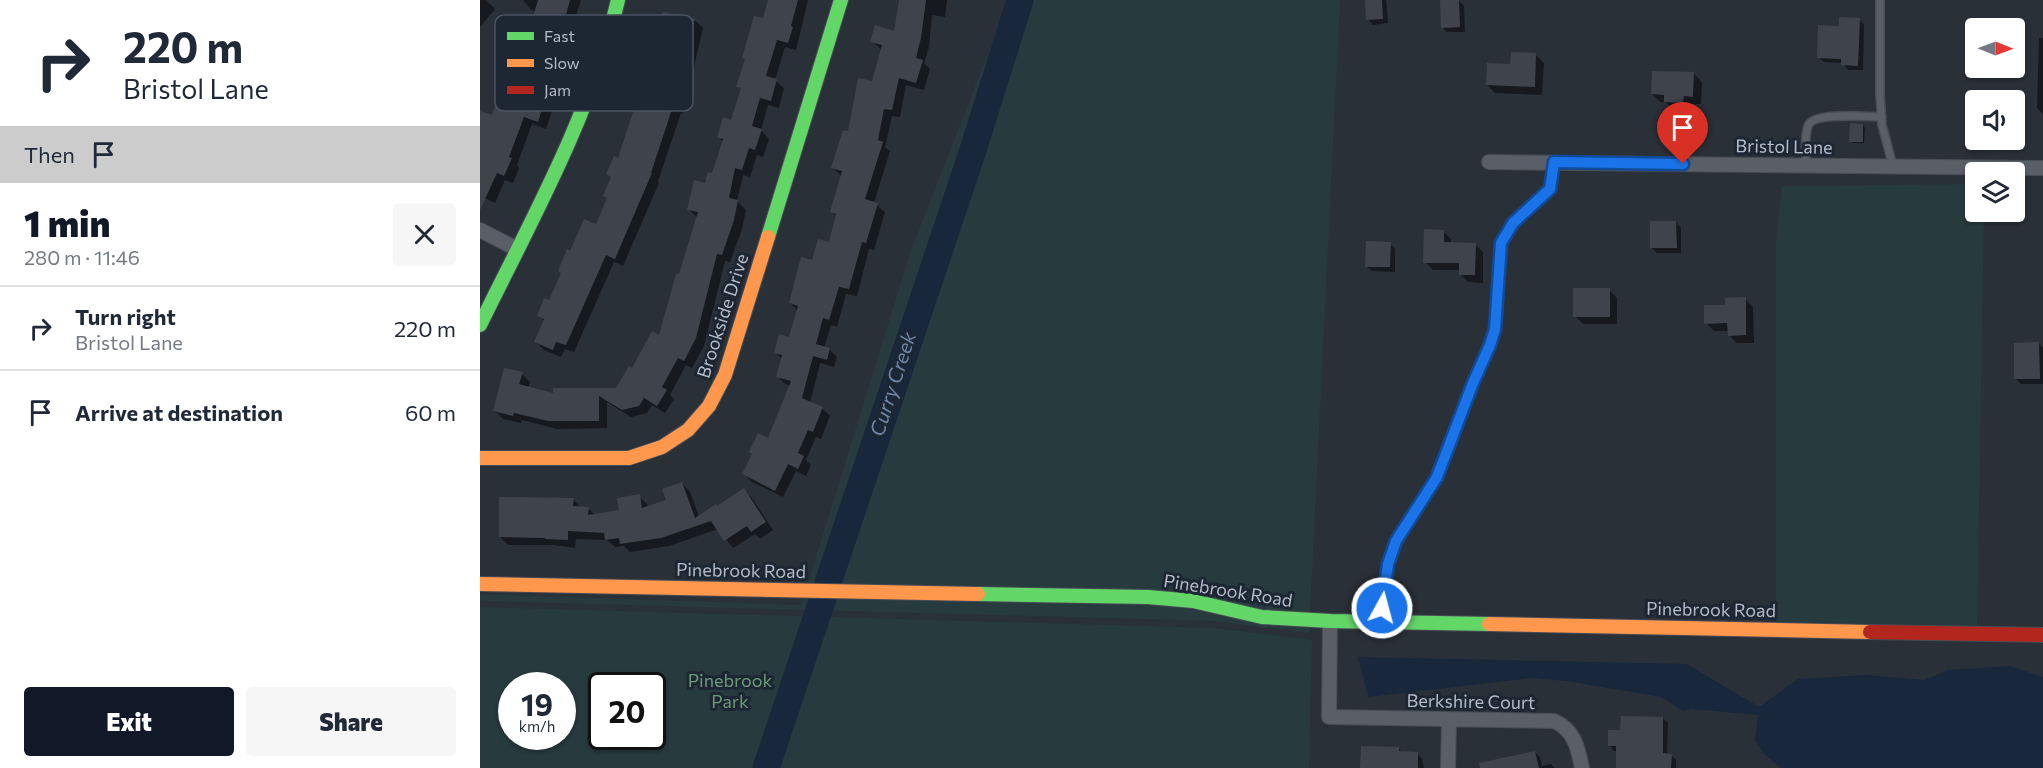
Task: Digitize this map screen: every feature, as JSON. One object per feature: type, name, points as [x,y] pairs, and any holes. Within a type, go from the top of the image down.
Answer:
[{"type":"street","points":[[614,15],[618,0]]},
{"type":"street","name":"Brookside Drive","points":[[480,458],[628,458],[646,454],[674,441],[688,431],[702,416],[712,403],[725,375],[841,0]]},
{"type":"street","points":[[480,325],[558,168],[583,111]]},
{"type":"street","name":"Bristol Lane","points":[[1489,162],[2043,168]]},
{"type":"street","points":[[480,230],[517,249]]},
{"type":"street","name":"Pinebrook Road","points":[[480,584],[1164,598],[1192,601],[1262,617],[1330,621],[2043,635]]},
{"type":"street","name":"Berkshire Court","points":[[1330,621],[1329,717],[1554,721],[1564,726],[1572,734],[1582,768]]},
{"type":"street","points":[[1448,768],[1449,720]]},
{"type":"lane","points":[[1880,0],[1881,117],[1893,166]]},
{"type":"lane","points":[[1806,165],[1807,127],[1811,121],[1818,117],[1881,117]]},
{"type":"lane","points":[[1381,622],[1388,564],[1396,541],[1437,477],[1490,345],[1495,329],[1501,243],[1513,223],[1550,189],[1554,162]]},
{"type":"green space","points":[[1009,0],[1340,0],[1310,613],[808,583],[911,250]]},
{"type":"green space","points":[[1965,184],[1965,222],[1984,222],[1977,626],[1776,622],[1776,240],[1782,186]]},
{"type":"green space","points":[[480,594],[801,605],[804,598],[1163,605],[1309,628],[1309,633],[1214,621],[480,601]]},
{"type":"green space","name":"Pinebrook Park","points":[[480,607],[1214,628],[1312,640],[1309,768],[480,768]]},
{"type":"water","points":[[1358,657],[1687,664],[1759,707],[1798,679],[1866,675],[1924,680],[1948,670],[2011,666],[2043,677],[2043,768],[1781,768],[1764,754],[1755,741],[1758,715],[1692,709],[1683,711],[1661,697],[1566,681],[1532,678],[1368,697]]},
{"type":"building","points":[[538,0],[570,0],[566,15],[534,15]]},
{"type":"building","points":[[768,0],[798,0],[791,26],[793,27],[788,43],[777,40],[766,76],[777,79],[771,101],[760,98],[752,126],[762,129],[755,150],[749,148],[742,170],[735,168],[729,198],[738,200],[734,220],[722,255],[717,254],[696,338],[684,361],[678,358],[662,387],[667,390],[657,406],[644,398],[639,406],[622,410],[599,396],[599,421],[548,421],[493,411],[504,368],[523,372],[519,384],[553,393],[553,388],[616,388],[629,366],[632,368],[652,331],[659,335],[676,274],[679,274],[698,212],[687,210],[694,180],[705,183],[708,172],[712,173],[723,139],[717,138],[723,117],[731,120],[741,88],[736,87],[745,59],[742,58],[754,16],[763,18]]},
{"type":"building","points":[[899,0],[926,0],[916,58],[923,60],[916,83],[899,78],[892,110],[884,109],[878,140],[883,142],[865,199],[878,203],[866,243],[862,242],[849,289],[839,287],[829,320],[823,318],[816,344],[830,348],[827,360],[813,356],[802,398],[823,407],[813,432],[808,430],[798,453],[804,456],[798,469],[788,464],[775,491],[742,474],[752,454],[749,452],[758,433],[768,438],[791,381],[776,377],[782,355],[774,353],[779,334],[789,337],[798,306],[789,303],[801,257],[812,260],[818,239],[829,242],[836,214],[830,212],[842,171],[831,168],[843,130],[848,131],[858,78],[872,81],[882,45],[870,42],[875,25],[894,31]]},
{"type":"building","points":[[1365,0],[1382,0],[1383,19],[1366,20]]},
{"type":"building","points":[[1440,0],[1459,0],[1460,27],[1441,28]]},
{"type":"building","points":[[1839,17],[1860,18],[1858,66],[1841,65],[1841,59],[1817,58],[1818,25],[1839,26]]},
{"type":"building","points":[[1511,52],[1536,53],[1535,87],[1486,85],[1487,63],[1510,64]]},
{"type":"building","points":[[1652,71],[1694,72],[1693,97],[1684,96],[1683,103],[1664,102],[1664,95],[1651,94]]},
{"type":"building","points":[[495,107],[495,111],[541,111],[538,122],[524,117],[504,176],[497,173],[480,210],[480,111],[492,115]]},
{"type":"building","points":[[633,111],[671,111],[652,173],[615,259],[606,255],[566,345],[556,342],[553,350],[534,342],[544,319],[537,316],[544,298],[549,300],[561,273],[558,271],[567,249],[570,251],[584,219],[596,224],[607,198],[603,196],[611,177],[606,174],[614,156],[618,158]]},
{"type":"building","points":[[1850,123],[1863,124],[1863,142],[1849,142]]},
{"type":"building","points":[[1650,221],[1676,221],[1677,248],[1650,248]]},
{"type":"building","points":[[1424,229],[1444,230],[1444,242],[1476,243],[1475,275],[1459,275],[1459,263],[1423,263]]},
{"type":"building","points":[[1366,241],[1391,242],[1390,267],[1365,267]]},
{"type":"building","points":[[1573,288],[1610,288],[1610,317],[1573,317]]},
{"type":"building","points":[[1746,297],[1746,335],[1728,336],[1727,323],[1704,324],[1704,305],[1725,305],[1725,298]]},
{"type":"building","points":[[2039,342],[2040,379],[2014,379],[2014,343]]},
{"type":"building","points":[[682,482],[695,518],[744,488],[766,522],[751,532],[747,526],[724,541],[711,521],[661,538],[620,544],[619,538],[605,540],[604,533],[568,531],[568,540],[499,537],[499,497],[574,498],[573,506],[589,507],[588,515],[619,510],[617,498],[640,494],[642,508],[666,500],[662,489]]},
{"type":"building","points":[[1621,716],[1663,717],[1663,753],[1672,754],[1671,768],[1616,768],[1616,746],[1608,746],[1608,730],[1620,730]]},
{"type":"building","points":[[1361,746],[1399,747],[1399,751],[1418,752],[1418,768],[1360,768]]},
{"type":"building","points":[[1535,751],[1539,768],[1480,768],[1479,763]]},
{"type":"waterway","name":"Curry Creek","points":[[766,768],[973,150],[1020,0]]},
{"type":"traffic: fast","points":[[614,15],[618,0]]},
{"type":"traffic: fast","points":[[768,237],[841,0]]},
{"type":"traffic: fast","points":[[480,325],[539,206],[582,111]]},
{"type":"traffic: fast","points":[[978,594],[1148,597],[1193,601],[1262,617],[1330,621],[1489,624]]},
{"type":"traffic: slow","points":[[480,458],[629,458],[662,447],[688,430],[709,406],[725,375],[768,237]]},
{"type":"traffic: slow","points":[[480,584],[978,594]]},
{"type":"traffic: slow","points":[[1489,624],[1870,632]]},
{"type":"traffic: jam","points":[[1870,632],[2043,635]]},
{"type":"route","points":[[1382,608],[1388,564],[1396,541],[1437,477],[1490,345],[1495,329],[1501,243],[1505,234],[1513,223],[1550,189],[1554,162],[1683,164]]}]
